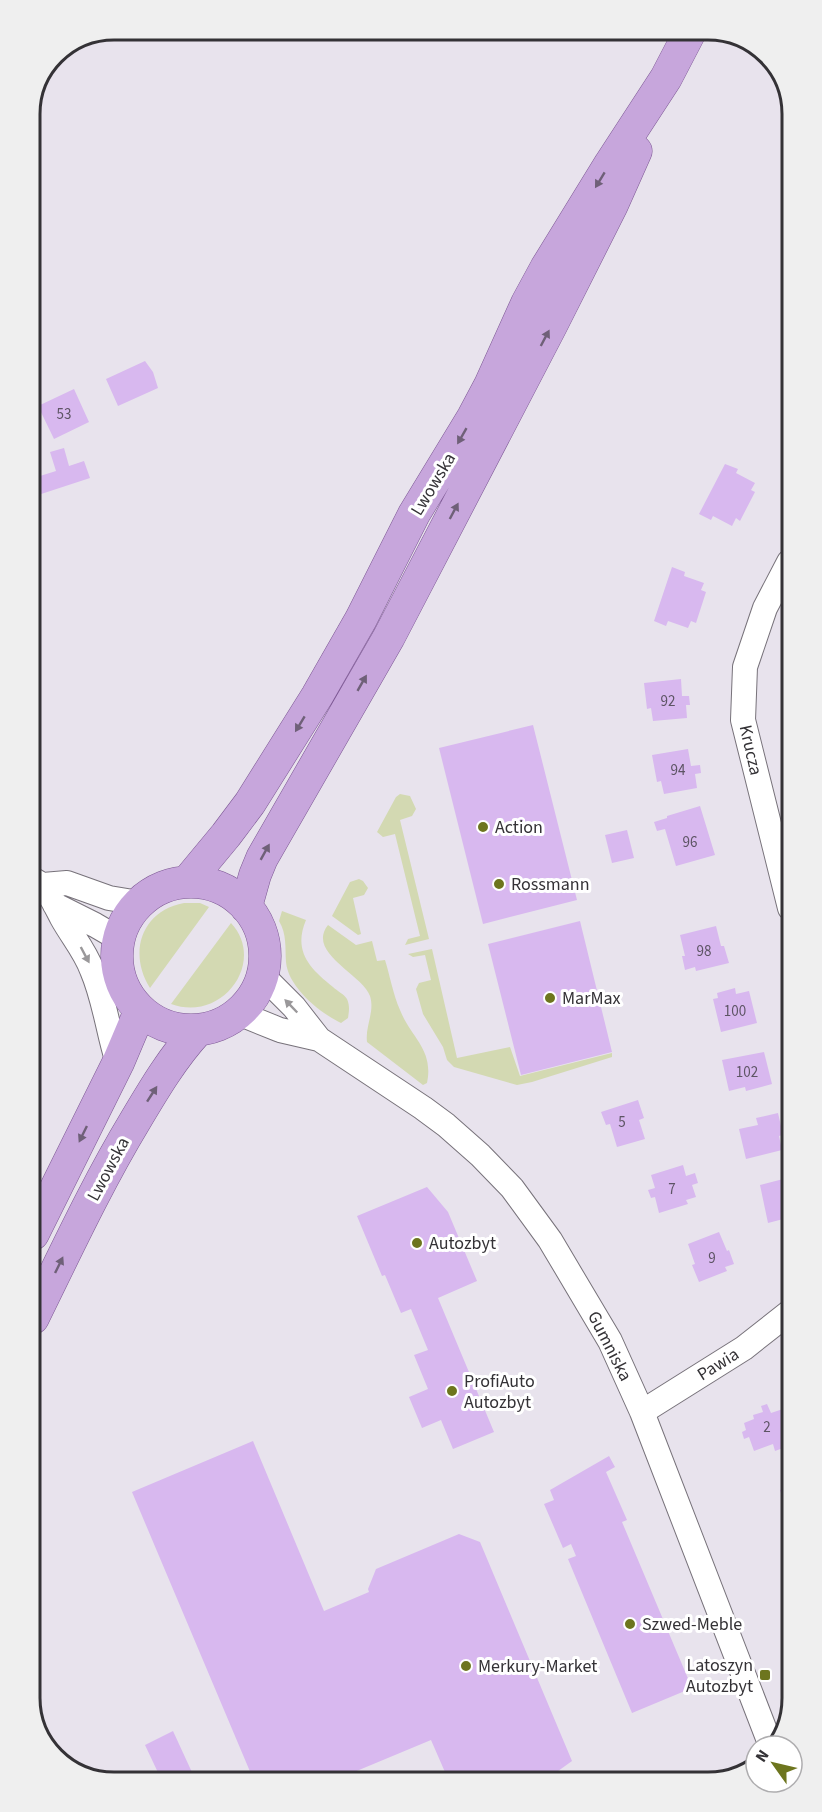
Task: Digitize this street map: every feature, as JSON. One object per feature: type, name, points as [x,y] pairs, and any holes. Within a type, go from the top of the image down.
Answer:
[{"type":"main road","name":"Lwowska","points":[[246,908],[262,858],[389,636],[561,306],[627,175],[666,78],[685,41]]},
{"type":"main road","name":"Lwowska","points":[[187,882],[250,803],[317,696],[361,619],[414,514],[481,401],[546,268],[609,164],[666,78]]},
{"type":"main road","points":[[187,882],[204,883],[225,891],[246,908],[255,919],[264,946],[262,975],[253,996],[238,1013],[220,1024],[198,1030],[171,1028],[154,1021],[140,1011],[128,995],[120,978],[117,952],[123,926],[139,903],[164,887],[187,882]]},
{"type":"main road","name":"Lwowska","points":[[40,1219],[118,1063],[140,1011]]},
{"type":"main road","name":"Lwowska","points":[[40,1304],[121,1145],[148,1099],[184,1046],[198,1030]]},
{"type":"street","name":"Krucza","points":[[782,575],[765,608],[745,667],[744,720],[782,875]]},
{"type":"street","points":[[43,890],[67,883],[109,898],[139,903]]},
{"type":"street","points":[[43,890],[119,939]]},
{"type":"street","points":[[43,890],[92,967],[99,988],[109,1037],[118,1063]]},
{"type":"street","points":[[262,975],[294,1007],[319,1039]]},
{"type":"street","points":[[238,1013],[280,1030],[319,1039]]},
{"type":"street","name":"Gumniska","points":[[319,1039],[446,1125],[512,1188],[550,1240],[610,1341],[642,1412],[766,1734]]},
{"type":"street","name":"Pawia","points":[[642,1412],[744,1348],[782,1318]]},
{"type":"green space","points":[[400,794],[410,796],[416,809],[412,816],[400,820],[429,939],[405,945],[408,939],[420,936],[395,834],[383,837],[377,832],[396,797]]},
{"type":"green space","points":[[359,879],[368,888],[364,895],[353,898],[361,934],[358,935],[332,916],[350,882]]},
{"type":"green space","points":[[184,903],[200,903],[209,907],[150,988],[143,975],[140,961],[143,935],[157,915]]},
{"type":"green space","points":[[282,911],[306,920],[301,941],[310,966],[347,999],[348,1018],[341,1023],[315,1006],[292,981],[286,962],[282,926],[279,921]]},
{"type":"green space","points":[[231,923],[241,938],[244,955],[241,971],[234,985],[222,997],[207,1005],[190,1008],[171,1004]]},
{"type":"green space","points":[[328,925],[356,945],[372,941],[377,961],[385,960],[400,1010],[424,1052],[428,1071],[427,1083],[423,1085],[367,1042],[370,996],[324,945],[323,935]]},
{"type":"green space","points":[[432,949],[457,1058],[510,1047],[520,1076],[612,1053],[612,1057],[517,1085],[454,1067],[447,1060],[443,1047],[423,1014],[416,989],[419,983],[431,980],[425,955],[413,957],[408,954]]},
{"type":"building","points":[[145,361],[153,372],[158,388],[118,406],[106,379]]},
{"type":"building","points":[[74,389],[89,422],[54,439],[41,412],[41,405]]},
{"type":"building","points":[[64,448],[69,466],[84,461],[90,478],[41,494],[41,476],[56,471],[50,452]]},
{"type":"building","points":[[725,464],[738,469],[736,473],[755,483],[751,490],[755,492],[740,521],[736,518],[732,526],[713,516],[711,520],[699,514]]},
{"type":"building","points":[[672,567],[685,572],[684,576],[704,583],[701,590],[706,592],[696,623],[691,621],[688,628],[668,621],[666,626],[654,621]]},
{"type":"building","points":[[681,679],[682,696],[689,696],[690,705],[686,705],[687,718],[653,721],[651,708],[647,709],[644,683]]},
{"type":"building","points":[[533,725],[577,900],[483,924],[439,748]]},
{"type":"building","points":[[688,749],[691,766],[700,765],[701,773],[695,774],[697,788],[664,794],[661,781],[657,782],[652,755]]},
{"type":"building","points":[[700,806],[715,855],[676,866],[665,829],[657,831],[654,822]]},
{"type":"building","points":[[627,830],[634,858],[612,863],[605,835]]},
{"type":"building","name":"MarMax","points":[[580,921],[612,1052],[521,1075],[488,944]]},
{"type":"building","points":[[716,926],[721,946],[724,946],[729,963],[696,971],[695,967],[685,970],[682,956],[685,956],[680,935]]},
{"type":"building","points":[[735,988],[736,994],[749,991],[757,1023],[721,1032],[713,999],[718,998],[717,993]]},
{"type":"building","points":[[764,1052],[772,1084],[746,1091],[745,1087],[729,1091],[722,1060]]},
{"type":"building","points":[[638,1100],[644,1118],[639,1120],[645,1139],[617,1147],[610,1124],[606,1125],[601,1112]]},
{"type":"building","points":[[778,1113],[782,1131],[782,1135],[779,1136],[782,1150],[746,1159],[739,1129],[758,1125],[756,1118]]},
{"type":"building","points":[[683,1165],[686,1176],[695,1173],[698,1183],[692,1185],[696,1197],[686,1200],[688,1204],[659,1213],[655,1197],[651,1198],[648,1190],[655,1188],[651,1175]]},
{"type":"building","points":[[782,1179],[782,1219],[768,1223],[760,1185]]},
{"type":"building","points":[[427,1187],[448,1212],[477,1281],[438,1298],[494,1432],[453,1449],[441,1420],[422,1428],[409,1397],[428,1389],[414,1355],[428,1350],[411,1309],[401,1313],[385,1275],[382,1276],[357,1216]]},
{"type":"building","points":[[719,1232],[734,1264],[725,1267],[727,1271],[699,1282],[692,1265],[695,1264],[688,1244]]},
{"type":"building","points":[[767,1404],[771,1413],[782,1409],[782,1448],[775,1451],[773,1444],[754,1451],[749,1437],[744,1439],[742,1432],[746,1430],[744,1423],[754,1419],[753,1415],[763,1412],[761,1406]]},
{"type":"building","points":[[253,1441],[324,1611],[369,1592],[368,1589],[376,1569],[459,1534],[480,1542],[572,1761],[557,1772],[445,1772],[431,1740],[356,1771],[250,1771],[132,1492]]},
{"type":"building","name":"Szwed-Meble","points":[[609,1456],[615,1467],[606,1472],[627,1520],[622,1522],[692,1688],[632,1713],[568,1559],[576,1556],[571,1544],[563,1548],[544,1504],[554,1500],[550,1490]]},
{"type":"building","points":[[173,1731],[191,1771],[157,1771],[145,1745]]},
{"type":"place","name":"Action","points":[[483,827]]},
{"type":"place","name":"Rossmann","points":[[499,884]]},
{"type":"place","name":"MarMax","points":[[550,998]]},
{"type":"place","name":"Autozbyt","points":[[417,1243]]},
{"type":"place","name":"ProfiAuto Autozbyt","points":[[452,1391]]},
{"type":"place","name":"Szwed-Meble","points":[[630,1624]]},
{"type":"place","name":"Merkury-Market","points":[[466,1666]]},
{"type":"place","name":"Latoszyn Autozbyt","points":[[765,1675]]}]
